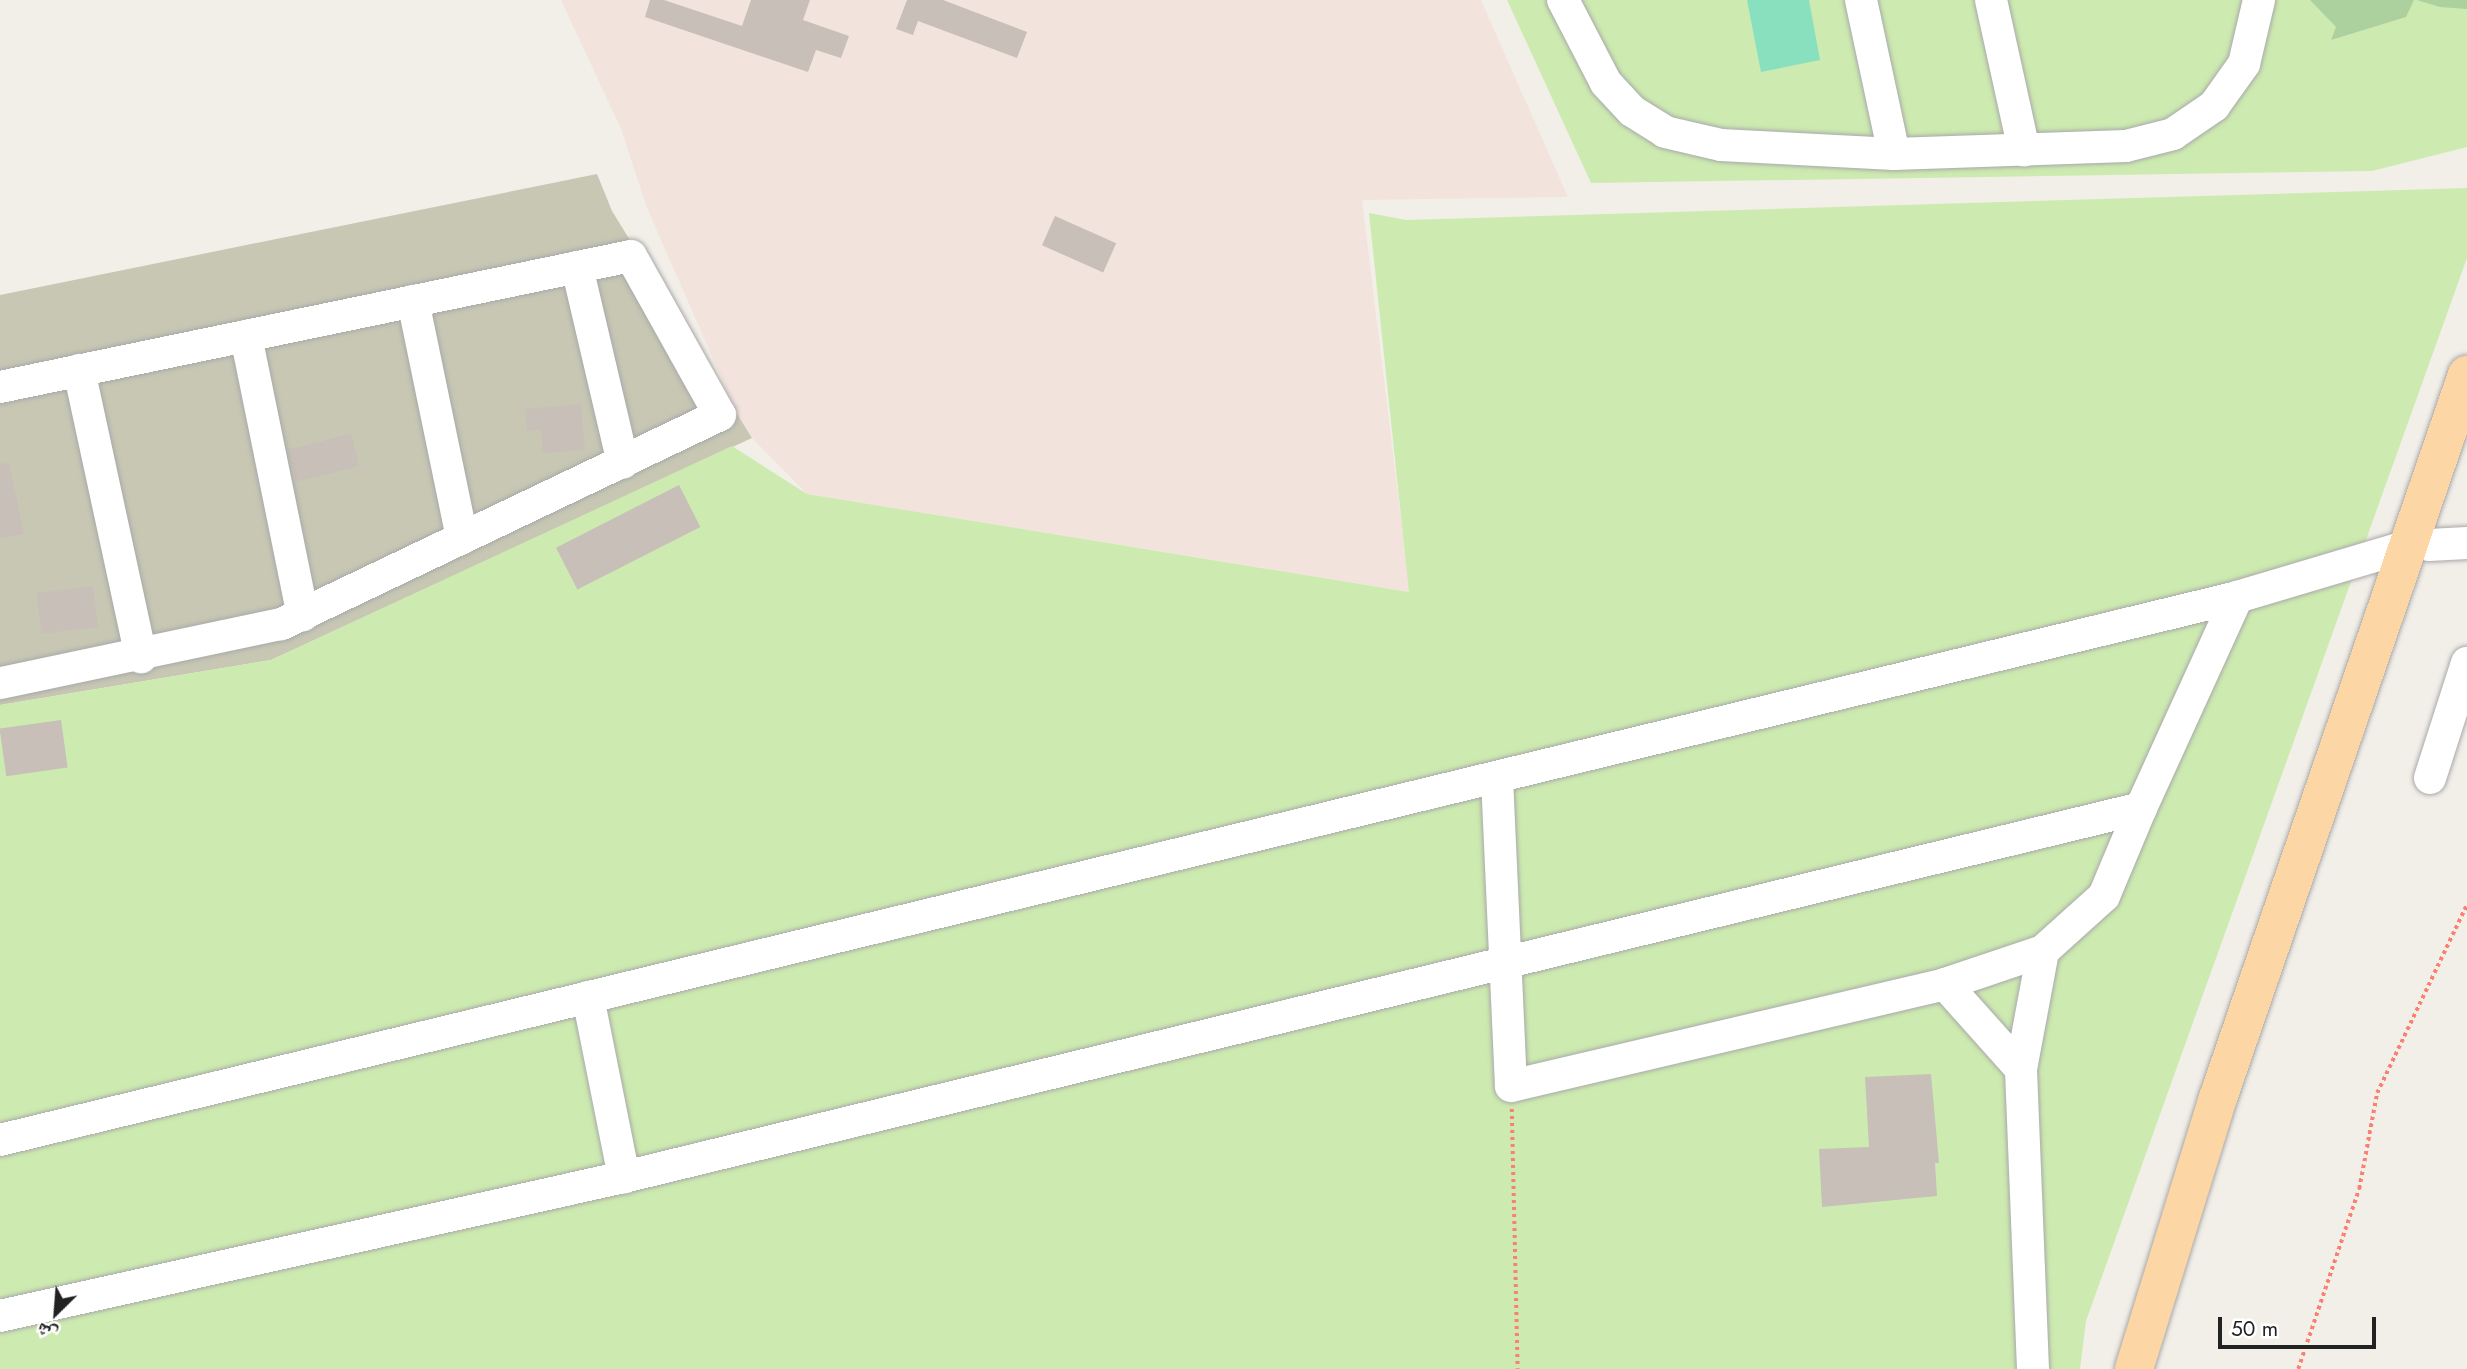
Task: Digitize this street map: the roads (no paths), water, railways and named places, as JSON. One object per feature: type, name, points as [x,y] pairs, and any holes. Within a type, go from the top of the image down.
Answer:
[{"type":"main road","points":[[2154,1369],[2215,1168],[2418,545],[2467,375]]},
{"type":"main road","points":[[2134,1369],[2180,1212],[2418,545],[2467,437]]},
{"type":"street","points":[[1563,0],[1605,83],[1632,111],[1665,132],[1721,145],[1894,154],[2126,146],[2173,134],[2214,107],[2244,64],[2259,0]]},
{"type":"street","points":[[1860,0],[1894,154]]},
{"type":"street","points":[[1991,0],[2024,150]]},
{"type":"street","points":[[0,387],[631,256],[720,415],[303,615],[261,630],[141,657],[0,683]]},
{"type":"street","points":[[578,267],[623,463]]},
{"type":"street","points":[[413,301],[462,538]]},
{"type":"street","points":[[246,336],[303,615]]},
{"type":"street","points":[[79,370],[141,657]]},
{"type":"street","points":[[0,1140],[2237,597],[2418,545],[2467,543]]},
{"type":"street","points":[[1497,778],[1511,1086],[1945,984],[2043,951],[2104,896],[2237,597]]},
{"type":"street","points":[[2430,778],[2467,663]]},
{"type":"street","points":[[0,1316],[624,1177],[2141,808]]},
{"type":"street","points":[[2033,1369],[2021,1069],[2043,951]]},
{"type":"street","points":[[1945,984],[2021,1069]]},
{"type":"street","points":[[588,997],[624,1177]]}]
